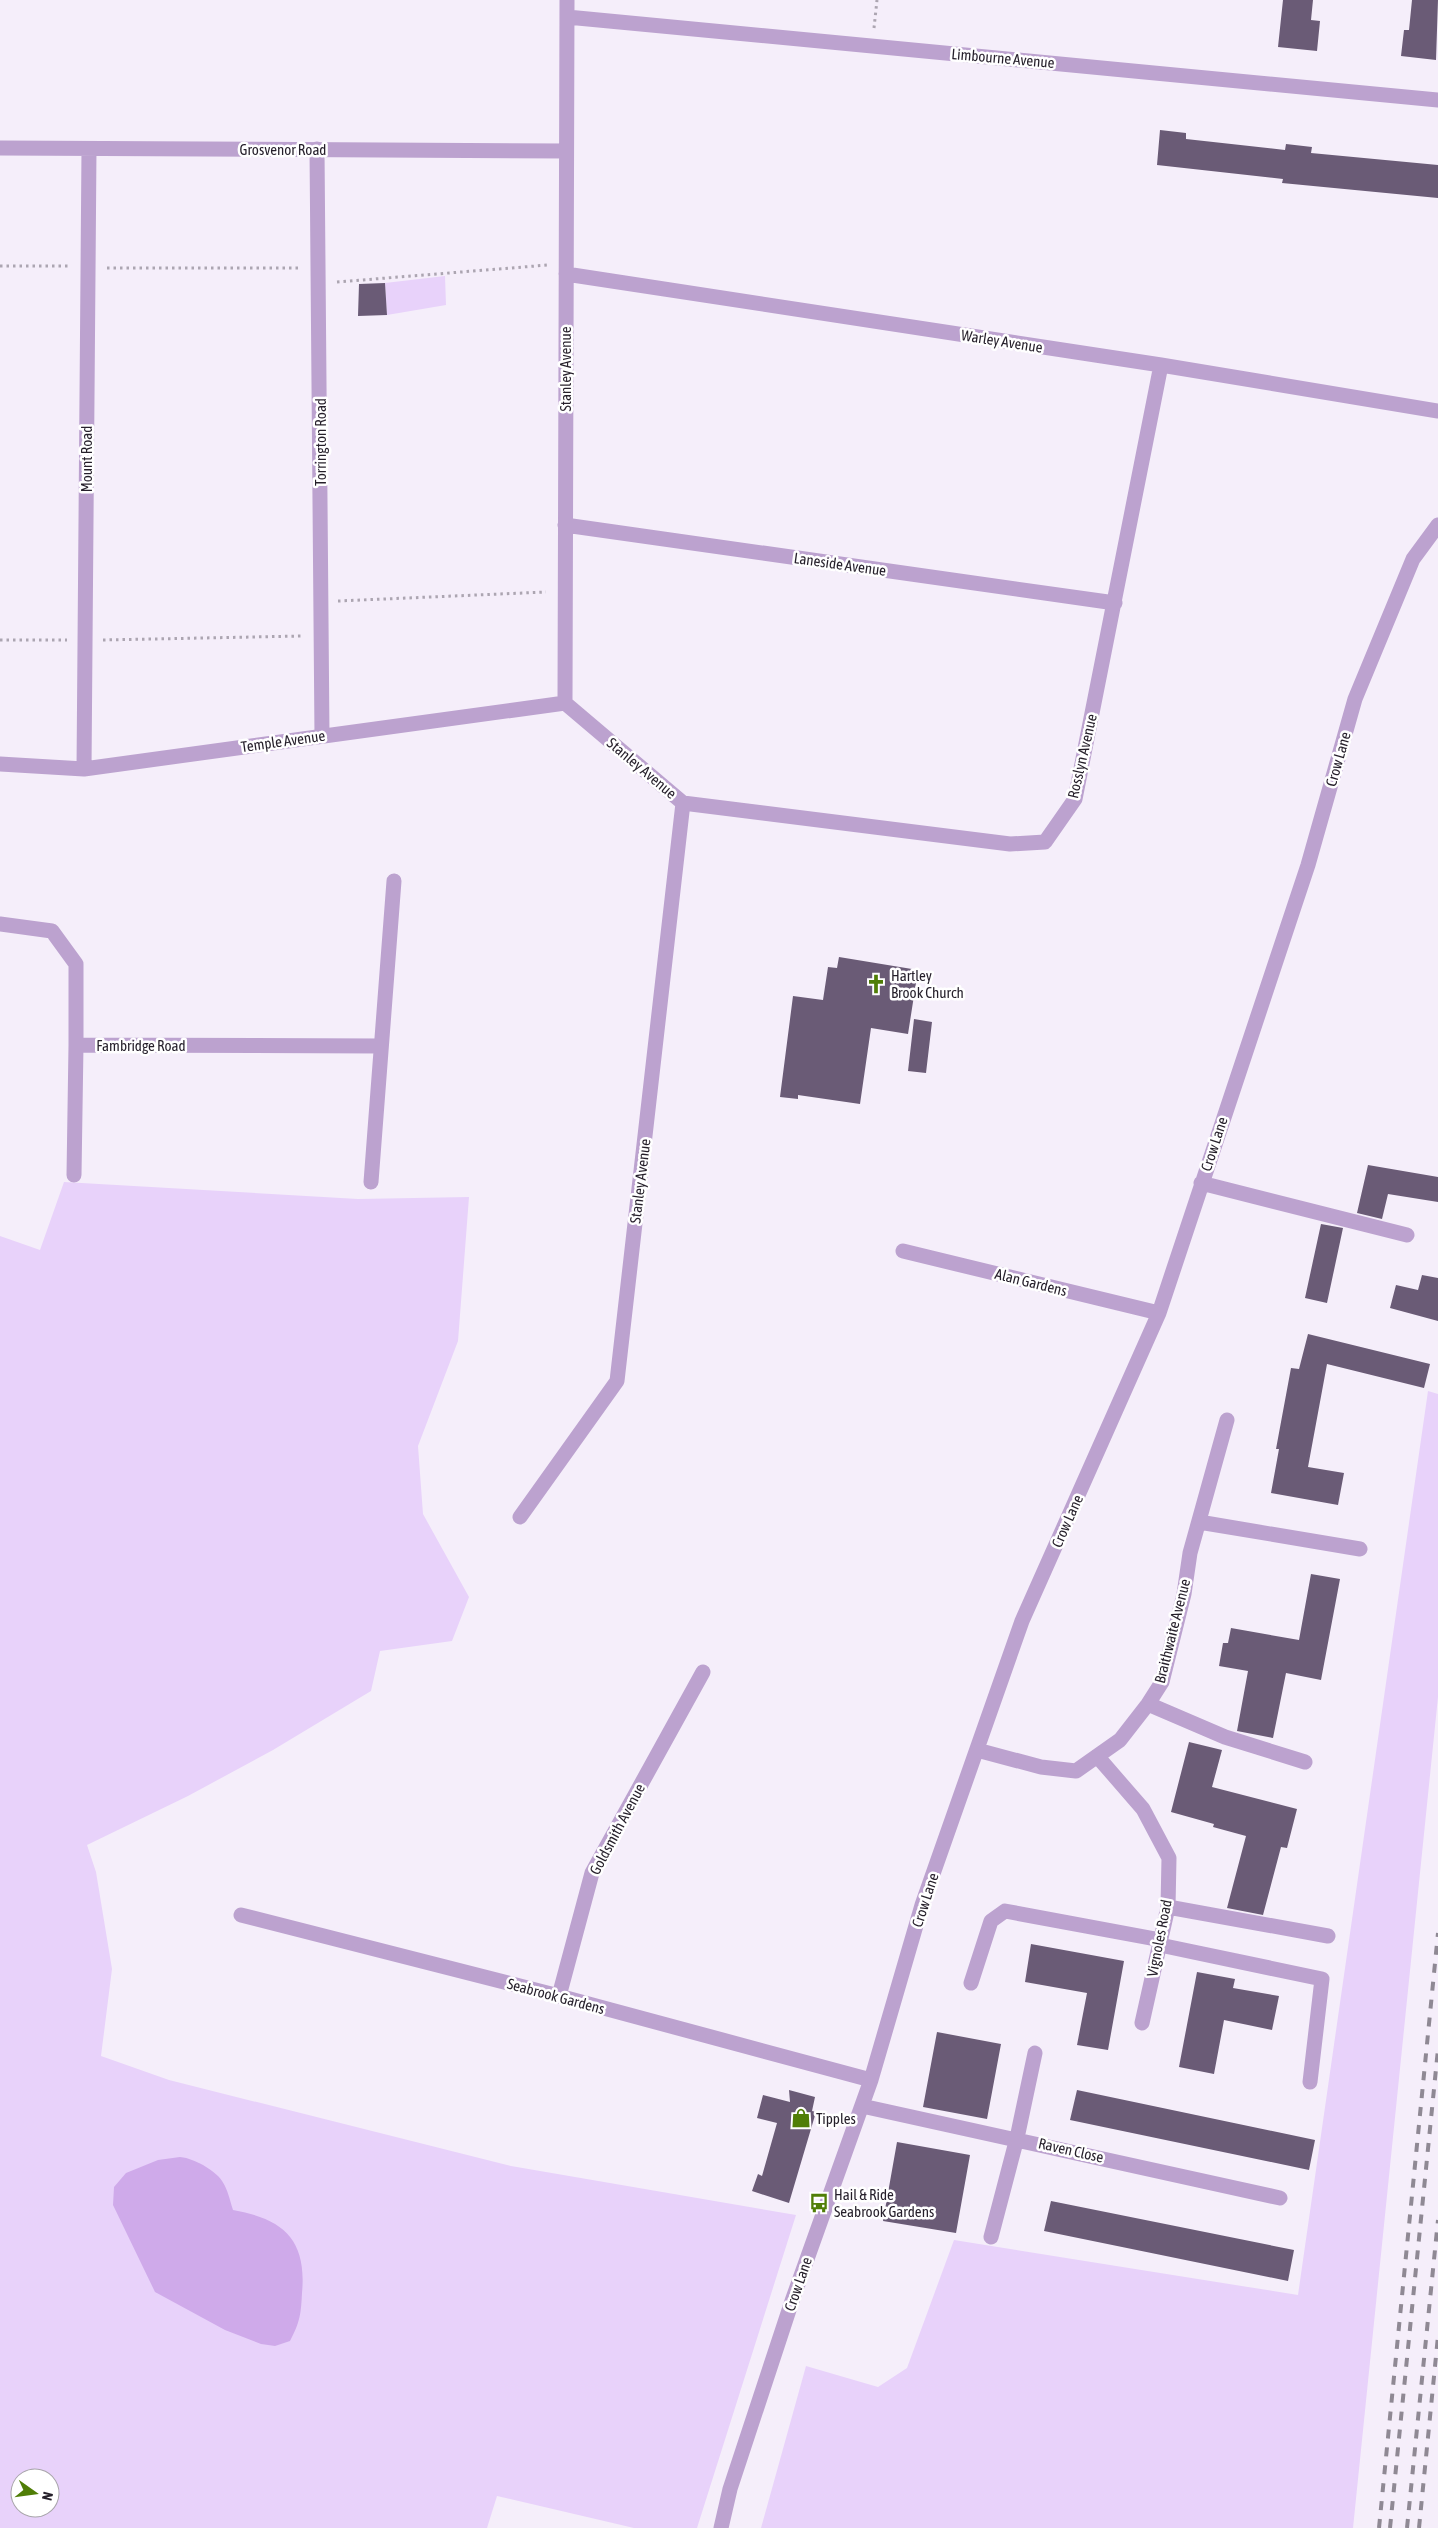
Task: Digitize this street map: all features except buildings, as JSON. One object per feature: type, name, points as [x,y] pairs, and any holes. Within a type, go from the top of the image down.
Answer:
[{"type":"street","name":"Stanley Avenue","points":[[520,1517],[617,1380],[683,803],[565,703],[565,151],[567,0]]},
{"type":"street","name":"Limbourne Avenue","points":[[567,16],[1438,100]]},
{"type":"street","name":"Grosvenor Road","points":[[0,148],[565,151]]},
{"type":"street","name":"Mount Road","points":[[84,770],[89,149]]},
{"type":"street","name":"Torrington Road","points":[[317,149],[322,736]]},
{"type":"street","name":"Warley Avenue","points":[[566,269],[1438,411]]},
{"type":"street","name":"Rosslyn Avenue","points":[[683,803],[1010,844],[1045,842],[1075,799],[1161,365]]},
{"type":"street","name":"Laneside Avenue","points":[[565,525],[1115,603]]},
{"type":"street","name":"Crow Lane","points":[[721,2528],[730,2489],[792,2301],[871,2080],[922,1905],[1022,1621],[1159,1313],[1308,865],[1355,699],[1413,559],[1438,525]]},
{"type":"street","name":"Temple Avenue","points":[[0,764],[84,770],[565,703]]},
{"type":"street","points":[[371,1182],[394,880]]},
{"type":"street","name":"Fambridge Road","points":[[0,924],[52,931],[76,964],[76,1045],[380,1046]]},
{"type":"street","points":[[74,1175],[76,1045]]},
{"type":"street","points":[[1201,1183],[1407,1235]]},
{"type":"street","name":"Alan Gardens","points":[[903,1251],[1159,1313]]},
{"type":"street","name":"Braithwaite Avenue","points":[[976,1750],[1041,1767],[1076,1771],[1120,1740],[1148,1704],[1162,1682],[1199,1522],[1227,1420]]},
{"type":"street","points":[[1199,1522],[1360,1549]]},
{"type":"street","name":"Goldsmith Avenue","points":[[559,1996],[592,1873],[702,1672]]},
{"type":"street","points":[[1148,1704],[1225,1737],[1306,1762]]},
{"type":"street","name":"Vignoles Road","points":[[1097,1756],[1143,1809],[1169,1858],[1168,1907],[1142,2023]]},
{"type":"street","points":[[1168,1907],[1328,1936]]},
{"type":"street","points":[[971,1983],[991,1921],[1005,1911],[1322,1979],[1310,2082]]},
{"type":"street","name":"Seabrook Gardens","points":[[241,1915],[559,1996],[871,2080]]},
{"type":"street","points":[[991,2237],[1017,2138],[1035,2053]]},
{"type":"street","name":"Raven Close","points":[[862,2106],[1017,2138],[1280,2198]]},
{"type":"path","points":[[872,46],[877,0]]},
{"type":"path","points":[[0,266],[87,266],[114,269],[319,275],[342,282],[566,269]]},
{"type":"path","points":[[321,602],[564,591]]},
{"type":"path","points":[[0,640],[85,641],[321,635]]},
{"type":"shaded area","points":[[445,276],[446,305],[387,315],[385,283]]},
{"type":"shaded area","points":[[64,1182],[358,1199],[469,1197],[458,1341],[418,1446],[423,1514],[469,1597],[452,1641],[380,1651],[371,1691],[273,1750],[188,1796],[87,1845],[96,1872],[112,1969],[101,2056],[169,2080],[511,2166],[796,2215],[697,2528],[634,2528],[497,2496],[487,2528],[0,2528],[0,1236],[40,1250]]},
{"type":"shaded area","points":[[1428,1391],[1438,1394],[1438,1697],[1353,2528],[761,2528],[806,2366],[878,2387],[907,2368],[954,2240],[1298,2295]]},
{"type":"shaded area","points":[[180,2157],[197,2162],[216,2174],[224,2183],[233,2210],[266,2219],[278,2226],[296,2245],[303,2274],[302,2300],[298,2323],[290,2341],[275,2346],[261,2344],[225,2330],[155,2292],[113,2205],[114,2187],[126,2173],[158,2160]]},
{"type":"railway","points":[[1379,2528],[1438,1933]]},
{"type":"railway","points":[[1390,2528],[1438,2049]]},
{"type":"railway","points":[[1407,2528],[1438,2220]]},
{"type":"railway","points":[[1419,2528],[1438,2336]]},
{"type":"place","name":"Hartley Brook Church","points":[[876,984]]},
{"type":"place","name":"Tipples","points":[[801,2118]]},
{"type":"place","name":"Hail & Ride Seabrook Gardens","points":[[819,2203]]}]
